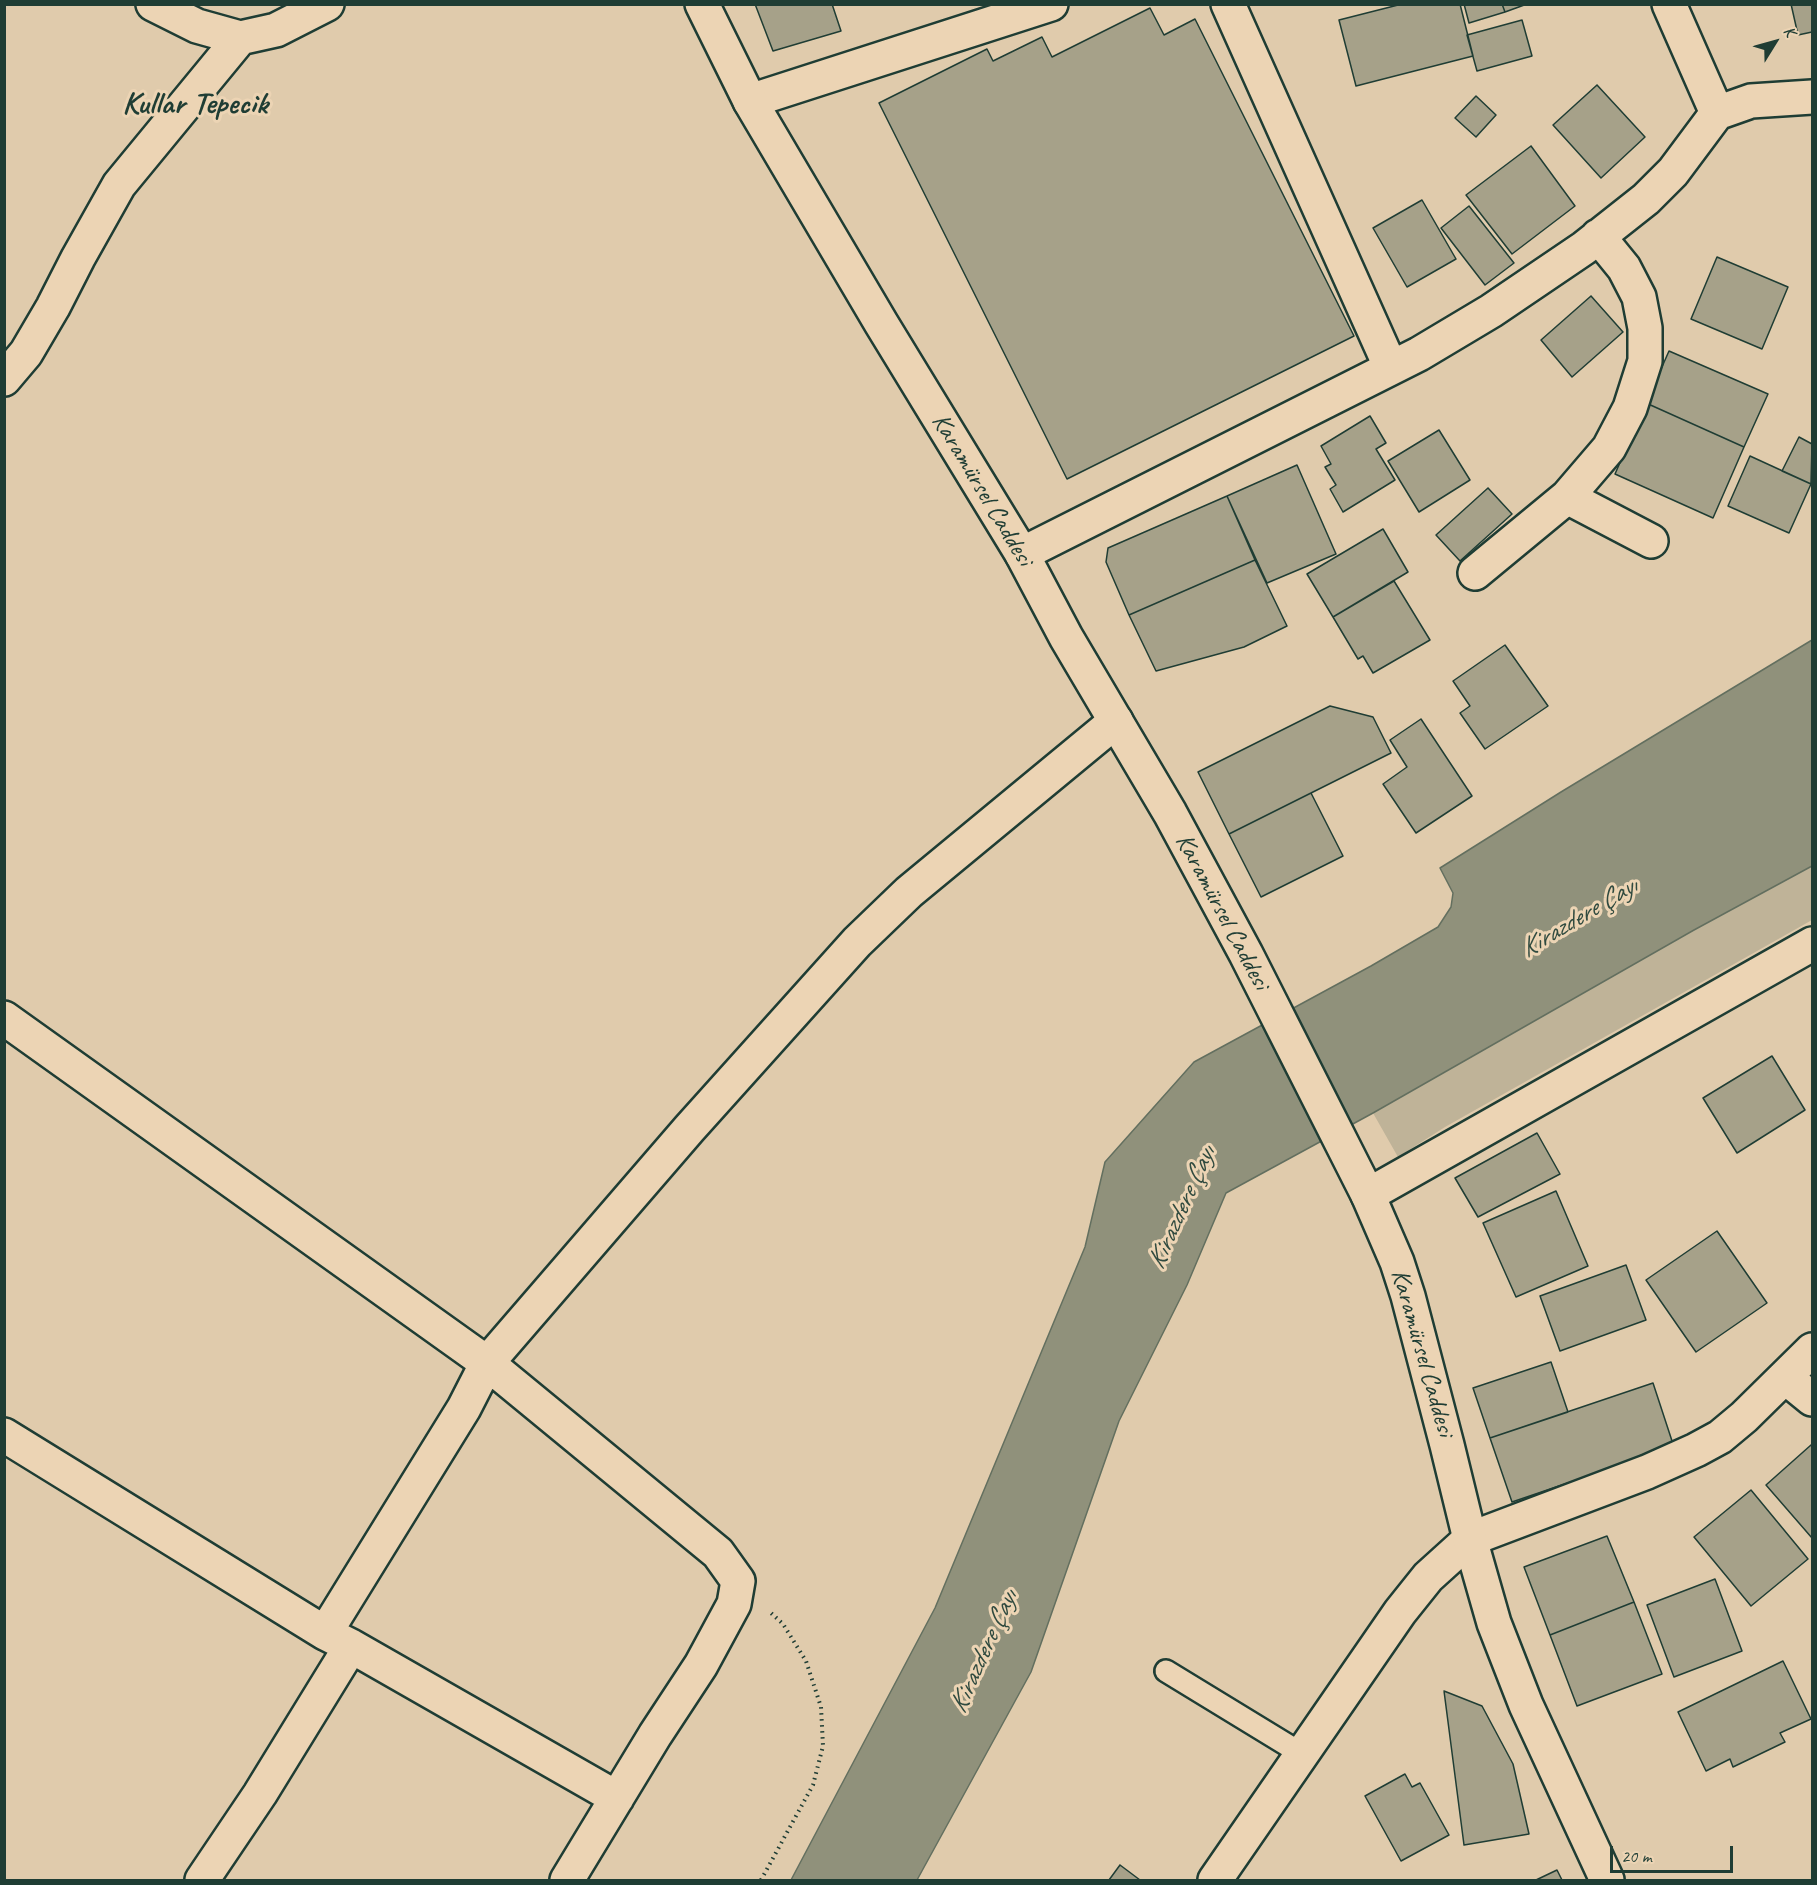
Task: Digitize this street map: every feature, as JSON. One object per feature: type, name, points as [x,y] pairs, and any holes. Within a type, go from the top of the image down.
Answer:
[{"type":"street","points":[[153,4],[197,26],[240,38],[276,30],[327,4]]},
{"type":"street","name":"Karamürsel Caddesi","points":[[702,4],[750,101],[881,323],[1022,554],[1066,637],[1170,813],[1246,954],[1368,1195],[1397,1263],[1408,1296],[1470,1539],[1494,1623],[1526,1705],[1607,1881]]},
{"type":"street","points":[[750,101],[1051,4]]},
{"type":"street","points":[[1228,4],[1391,368]]},
{"type":"street","points":[[1669,4],[1717,113]]},
{"type":"street","points":[[4,379],[26,352],[53,307],[119,185],[240,38]]},
{"type":"street","points":[[1022,554],[1419,354],[1491,311],[1598,236],[1646,199],[1673,172],[1717,113],[1751,102],[1812,97]]},
{"type":"street","points":[[1474,573],[1567,497],[1609,448],[1630,408],[1645,361],[1645,328],[1638,297],[1624,268],[1598,236]]},
{"type":"street","points":[[1567,497],[1651,541]]},
{"type":"street","points":[[202,1881],[260,1794],[338,1640],[488,1363],[689,1129],[857,942],[909,892],[1116,721]]},
{"type":"street","points":[[1368,1195],[1812,944]]},
{"type":"street","points":[[4,1018],[488,1363],[718,1553],[738,1581],[734,1604],[701,1665],[655,1735],[567,1881]]},
{"type":"street","points":[[1215,1881],[1401,1612],[1428,1577],[1470,1539],[1647,1472],[1720,1437],[1744,1417],[1812,1350]]},
{"type":"street","points":[[1785,1377],[1812,1399]]},
{"type":"street","points":[[4,1435],[338,1640],[617,1798]]},
{"type":"lane","points":[[1167,1671],[1302,1754]]},
{"type":"path","points":[[738,1581],[783,1624],[806,1661],[821,1707],[823,1746],[813,1785],[761,1881]]},
{"type":"shaded area","points":[[1812,866],[1812,920],[1445,1127],[1398,1157],[1373,1113],[1694,930]]},
{"type":"water","name":"Kirazdere Çayı","points":[[1812,640],[1812,866],[1226,1193],[1187,1285],[1119,1421],[1031,1672],[917,1880],[791,1880],[935,1608],[1085,1247],[1105,1162],[1194,1062],[1438,927],[1451,907],[1453,893],[1440,868]]},
{"type":"building","points":[[755,4],[832,4],[841,31],[773,51]]},
{"type":"building","points":[[1402,4],[1460,4],[1473,56],[1356,86],[1339,20]]},
{"type":"building","points":[[1464,4],[1502,4],[1505,12],[1469,23]]},
{"type":"building","points":[[1502,4],[1527,4],[1505,12]]},
{"type":"building","points":[[1791,4],[1812,4],[1812,32],[1798,35]]},
{"type":"building","points":[[1150,8],[1164,35],[1195,19],[1354,336],[1067,479],[879,103],[987,49],[993,61],[1042,37],[1052,57]]},
{"type":"building","points":[[1522,20],[1532,56],[1477,71],[1467,35]]},
{"type":"building","points":[[1597,85],[1645,137],[1601,178],[1553,125]]},
{"type":"building","points":[[1476,96],[1496,115],[1476,137],[1455,118]]},
{"type":"building","points":[[1531,146],[1575,206],[1512,254],[1466,195]]},
{"type":"building","points":[[1422,200],[1456,259],[1407,287],[1373,228]]},
{"type":"building","points":[[1469,206],[1514,263],[1485,285],[1441,228]]},
{"type":"building","points":[[1717,257],[1788,287],[1762,349],[1691,319]]},
{"type":"building","points":[[1591,296],[1623,332],[1572,377],[1541,340]]},
{"type":"building","points":[[1669,351],[1768,394],[1744,447],[1646,403]]},
{"type":"building","points":[[1646,403],[1744,447],[1713,518],[1615,474]]},
{"type":"building","points":[[1370,416],[1386,443],[1376,449],[1395,480],[1343,512],[1330,489],[1336,485],[1325,467],[1331,464],[1321,446]]},
{"type":"building","points":[[1439,430],[1470,480],[1419,512],[1388,461]]},
{"type":"building","points":[[1799,437],[1812,444],[1811,484],[1782,471]]},
{"type":"building","points":[[1750,456],[1811,484],[1789,533],[1728,506]]},
{"type":"building","points":[[1297,465],[1336,554],[1267,583],[1227,496]]},
{"type":"building","points":[[1488,488],[1512,514],[1460,561],[1436,535]]},
{"type":"building","points":[[1227,496],[1255,560],[1129,615],[1106,562],[1108,548]]},
{"type":"building","points":[[1383,529],[1408,572],[1333,617],[1307,574]]},
{"type":"building","points":[[1255,560],[1287,626],[1244,647],[1156,671],[1129,615]]},
{"type":"building","points":[[1394,581],[1430,640],[1373,673],[1363,656],[1358,659],[1333,617]]},
{"type":"building","points":[[1505,645],[1548,706],[1485,749],[1460,713],[1470,706],[1453,681]]},
{"type":"building","points":[[1330,706],[1373,717],[1391,753],[1229,834],[1198,772]]},
{"type":"building","points":[[1421,719],[1472,796],[1416,833],[1383,784],[1407,767],[1390,740]]},
{"type":"building","points":[[1311,793],[1343,856],[1261,897],[1229,834]]},
{"type":"building","points":[[1772,1056],[1805,1110],[1737,1153],[1703,1098]]},
{"type":"building","points":[[1537,1133],[1560,1174],[1478,1217],[1455,1178]]},
{"type":"building","points":[[1556,1191],[1588,1266],[1516,1297],[1483,1223]]},
{"type":"building","points":[[1717,1231],[1767,1303],[1696,1352],[1646,1280]]},
{"type":"building","points":[[1626,1265],[1646,1320],[1560,1351],[1540,1296]]},
{"type":"building","points":[[1551,1362],[1568,1412],[1490,1438],[1473,1388]]},
{"type":"building","points":[[1653,1383],[1674,1447],[1512,1502],[1490,1438]]},
{"type":"building","points":[[1811,1445],[1812,1447],[1812,1538],[1766,1485]]},
{"type":"building","points":[[1751,1490],[1808,1559],[1751,1606],[1694,1537]]},
{"type":"building","points":[[1607,1536],[1634,1602],[1550,1635],[1524,1567]]},
{"type":"building","points":[[1715,1579],[1742,1651],[1674,1677],[1647,1605]]},
{"type":"building","points":[[1634,1602],[1662,1674],[1577,1706],[1550,1635]]},
{"type":"building","points":[[1783,1661],[1811,1719],[1780,1733],[1785,1742],[1733,1767],[1730,1759],[1706,1771],[1678,1712]]},
{"type":"building","points":[[1444,1691],[1482,1706],[1513,1764],[1529,1834],[1464,1845]]},
{"type":"building","points":[[1405,1774],[1412,1787],[1420,1783],[1449,1835],[1401,1861],[1365,1796]]},
{"type":"building","points":[[1120,1865],[1140,1880],[1109,1880]]},
{"type":"building","points":[[1557,1870],[1562,1880],[1536,1880]]},
{"type":"district","name":"Kullar Tepecik","points":[[195,105]]}]
